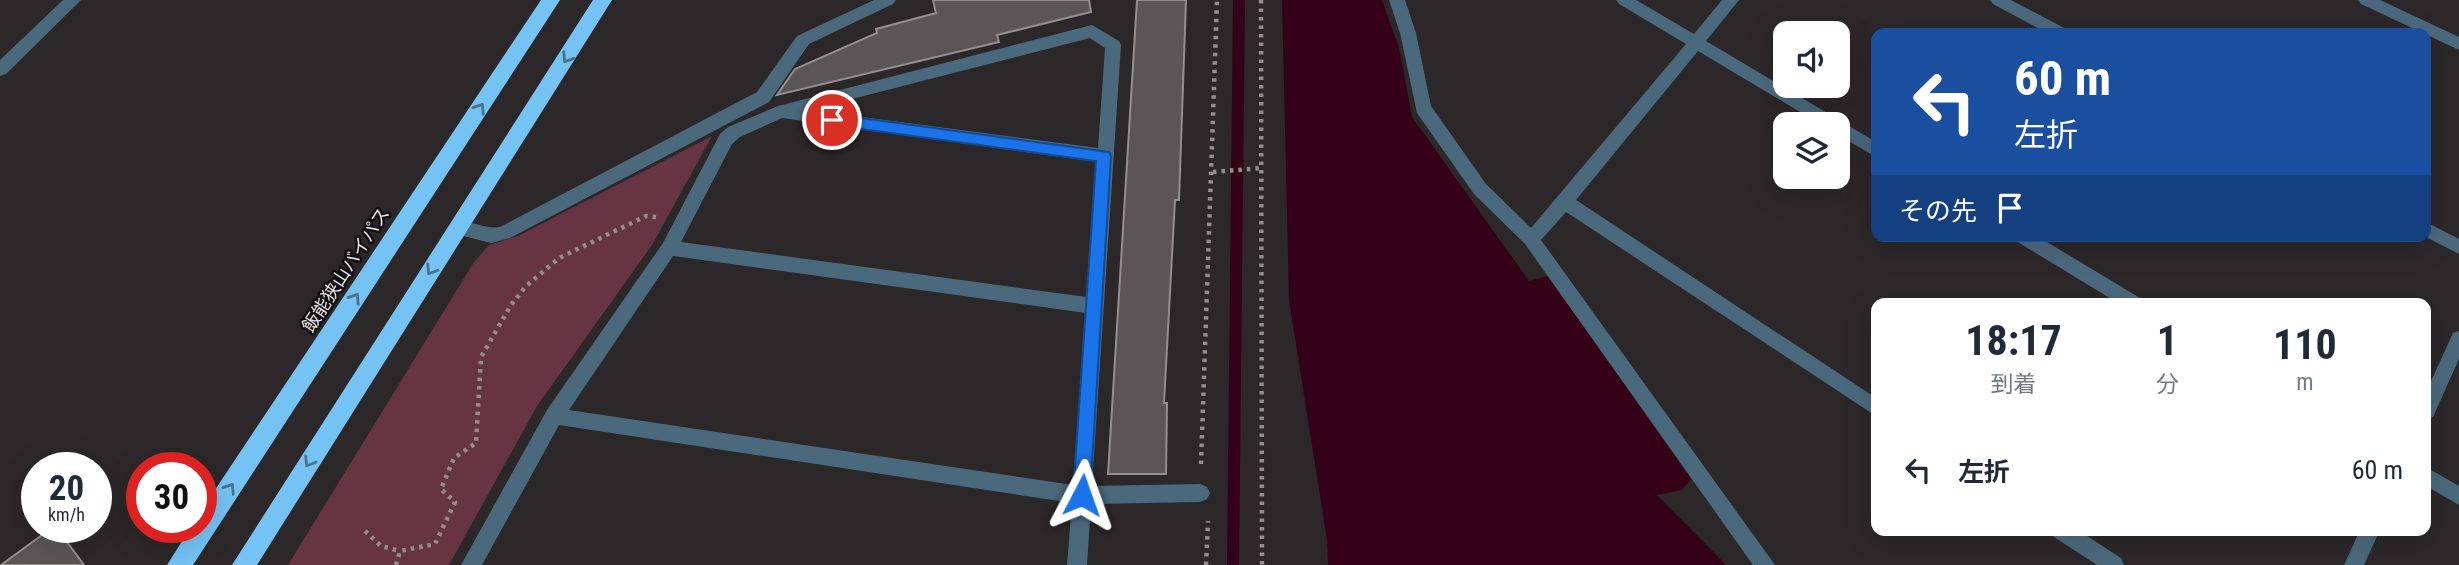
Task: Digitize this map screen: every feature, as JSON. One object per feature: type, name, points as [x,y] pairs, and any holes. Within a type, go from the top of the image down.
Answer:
[{"type":"highway","name":"飯能狭山バイパス","points":[[179,565],[551,0]]},
{"type":"highway","points":[[244,565],[603,0]]},
{"type":"street","points":[[0,70],[74,0]]},
{"type":"street","points":[[458,228],[491,236],[504,233],[763,97],[803,40],[888,0]]},
{"type":"street","points":[[1397,0],[1408,33],[1423,108],[1480,189],[1531,239],[1765,565]]},
{"type":"street","points":[[1625,0],[1813,112]]},
{"type":"street","points":[[1531,239],[1565,202],[1731,0]]},
{"type":"street","points":[[1998,0],[2051,28]]},
{"type":"street","points":[[2366,0],[2425,28]]},
{"type":"street","points":[[471,565],[554,416],[669,248],[726,139],[734,132],[778,112],[1092,31],[1114,45],[1077,565]]},
{"type":"street","points":[[2431,31],[2459,44]]},
{"type":"street","points":[[778,112],[1104,156]]},
{"type":"street","points":[[1850,134],[1871,147]]},
{"type":"street","points":[[1565,202],[1871,405]]},
{"type":"street","points":[[2431,232],[2459,247]]},
{"type":"street","points":[[2032,242],[2126,298]]},
{"type":"street","points":[[669,248],[1094,306]]},
{"type":"street","points":[[2431,400],[2459,339]]},
{"type":"street","points":[[554,416],[1082,495],[1200,493]]},
{"type":"street","points":[[2431,479],[2459,496]]},
{"type":"street","points":[[2071,536],[2114,565]]},
{"type":"street","points":[[2354,565],[2367,536]]},
{"type":"path","points":[[1206,565],[1209,520],[1200,493],[1215,172],[1217,0]]},
{"type":"path","points":[[1261,0],[1262,565]]},
{"type":"path","points":[[1215,172],[1261,168]]},
{"type":"path","points":[[365,531],[381,546],[400,551],[435,544],[455,502],[441,489],[454,458],[476,443],[481,356],[504,314],[527,283],[548,263],[646,216],[663,217],[681,223]]},
{"type":"path","points":[[396,565],[400,551]]},
{"type":"shaded area","points":[[1282,0],[1382,0],[1399,48],[1412,117],[1529,281],[1548,276],[1691,479],[1682,490],[1657,495],[1726,565],[1328,565],[1327,540],[1289,300]]},
{"type":"shaded area","points":[[712,136],[652,245],[537,406],[449,565],[288,565],[474,262],[489,245],[518,236]]},
{"type":"building","points":[[933,0],[1089,0],[1091,12],[997,35],[999,42],[777,95],[795,69],[877,33],[876,29],[936,13]]},
{"type":"building","points":[[1137,0],[1186,0],[1179,200],[1175,200],[1164,403],[1167,403],[1166,474],[1108,474]]},
{"type":"building","points":[[31,543],[68,543],[84,565],[1,565]]},
{"type":"waterway","points":[[1233,565],[1239,0]]},
{"type":"route","points":[[832,120],[1104,156],[1082,495]]}]
